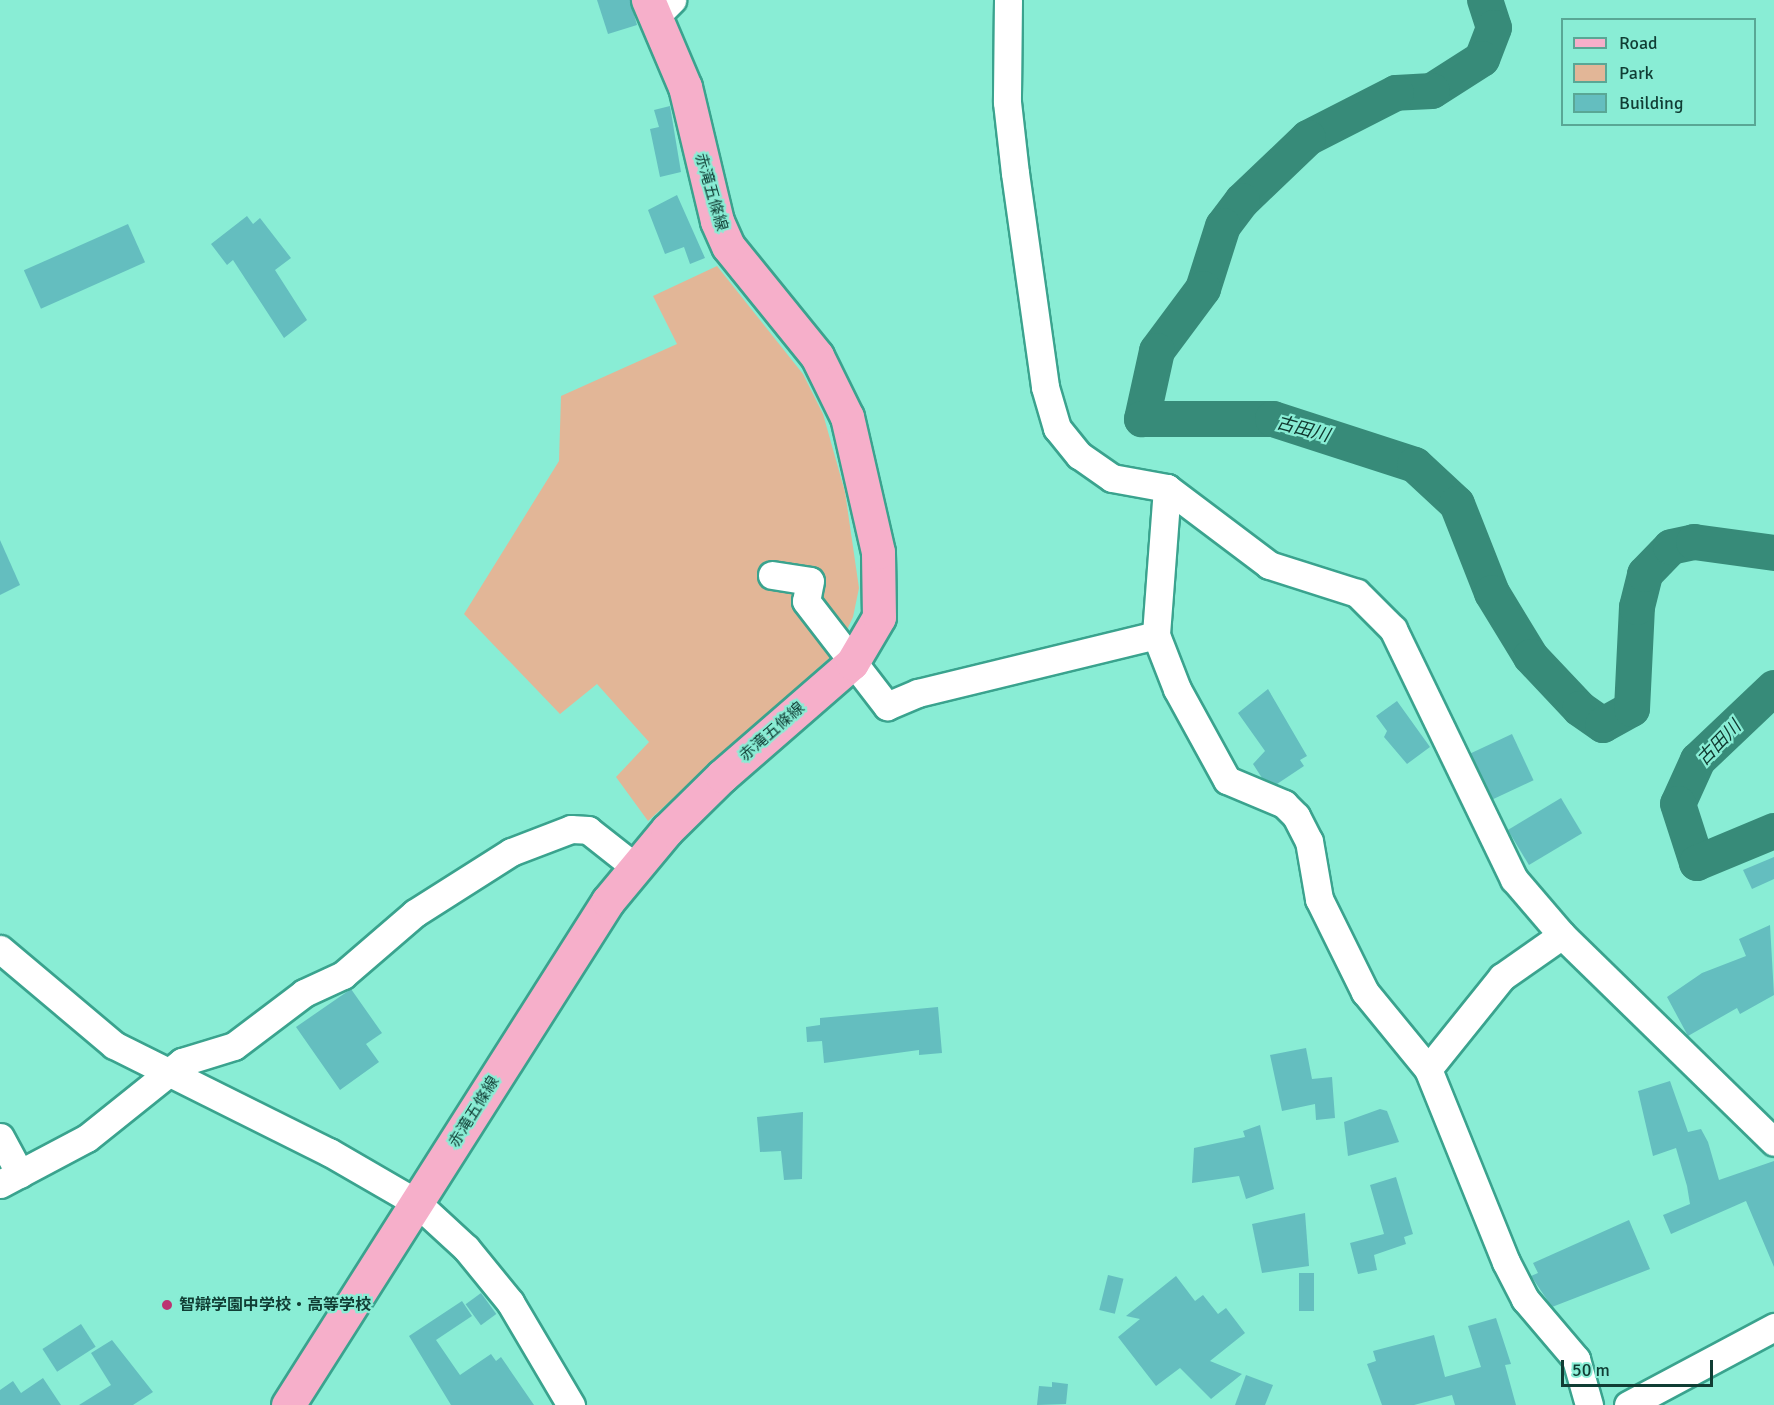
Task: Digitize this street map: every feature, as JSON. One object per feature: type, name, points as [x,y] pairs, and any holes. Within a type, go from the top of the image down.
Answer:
[{"type":"main road","name":"赤滝五條線","points":[[288,1405],[584,938],[635,867],[722,776],[852,663],[879,617],[882,584],[859,455],[834,383],[817,356],[728,246],[717,221],[685,87],[659,5]]},
{"type":"street","points":[[1008,0],[1007,102],[1015,173],[1045,387],[1057,428],[1078,455],[1112,478],[1167,488],[1269,565],[1357,593],[1393,629],[1514,879],[1562,935],[1774,1142]]},
{"type":"street","points":[[1167,488],[1156,635],[1208,753],[1227,780],[1284,804],[1296,816],[1310,841],[1319,899],[1365,992],[1428,1069],[1506,1262],[1525,1299],[1576,1359],[1589,1405]]},
{"type":"street","points":[[772,575],[810,581],[806,601],[837,635],[852,663],[887,706],[918,693],[1156,635]]},
{"type":"street","points":[[0,1137],[10,1179],[87,1138],[168,1076],[182,1062],[234,1046],[304,993],[343,975],[415,913],[511,852],[571,829],[588,830],[635,867]]},
{"type":"street","points":[[1428,1069],[1503,976],[1562,935]]},
{"type":"street","points":[[0,949],[114,1045],[168,1076],[329,1152],[417,1203],[466,1248],[510,1302],[572,1405]]},
{"type":"street","points":[[1628,1405],[1774,1327]]},
{"type":"green space","points":[[717,266],[803,374],[823,414],[845,492],[859,588],[853,617],[837,651],[648,821],[616,777],[649,742],[597,684],[560,714],[464,614],[559,461],[561,396],[677,344],[653,296]]},
{"type":"building","points":[[597,0],[630,0],[637,25],[608,34]]},
{"type":"building","points":[[670,106],[681,172],[660,177],[650,129],[659,127],[654,110]]},
{"type":"building","points":[[677,195],[705,258],[690,264],[684,247],[665,254],[648,210]]},
{"type":"building","points":[[247,216],[253,224],[260,218],[291,258],[275,270],[307,320],[284,338],[233,260],[227,265],[211,244]]},
{"type":"building","points":[[128,224],[145,262],[41,309],[24,270]]},
{"type":"building","points":[[0,540],[20,585],[0,595]]},
{"type":"building","points":[[1268,689],[1307,756],[1300,760],[1304,766],[1277,784],[1262,778],[1253,764],[1265,751],[1238,713]]},
{"type":"building","points":[[1397,701],[1430,747],[1407,764],[1384,737],[1387,731],[1376,716]]},
{"type":"building","points":[[1512,734],[1534,780],[1492,800],[1470,753]]},
{"type":"building","points":[[1561,798],[1582,833],[1529,865],[1508,830]]},
{"type":"building","points":[[1774,857],[1774,879],[1752,889],[1743,870]]},
{"type":"building","points":[[1770,925],[1774,995],[1740,1014],[1737,1008],[1688,1036],[1667,997],[1702,973],[1746,956],[1739,939]]},
{"type":"building","points":[[351,989],[382,1033],[366,1044],[379,1062],[340,1090],[296,1027]]},
{"type":"building","points":[[938,1007],[942,1053],[919,1055],[919,1050],[824,1063],[822,1041],[807,1042],[806,1027],[820,1025],[820,1018]]},
{"type":"building","points":[[1306,1048],[1312,1079],[1332,1077],[1335,1118],[1316,1120],[1315,1104],[1282,1111],[1270,1055]]},
{"type":"building","points":[[1670,1081],[1688,1132],[1701,1129],[1708,1142],[1719,1180],[1774,1161],[1774,1267],[1746,1201],[1671,1234],[1663,1215],[1690,1204],[1687,1186],[1676,1148],[1653,1156],[1638,1091]]},
{"type":"building","points":[[1380,1109],[1387,1111],[1399,1142],[1348,1156],[1344,1122]]},
{"type":"building","points":[[803,1112],[802,1179],[784,1180],[781,1151],[760,1152],[757,1117]]},
{"type":"building","points":[[1260,1125],[1274,1189],[1246,1199],[1239,1176],[1192,1183],[1194,1148],[1245,1137],[1243,1131]]},
{"type":"building","points":[[1396,1177],[1413,1234],[1404,1237],[1406,1244],[1374,1255],[1377,1270],[1358,1274],[1350,1243],[1384,1234],[1370,1185]]},
{"type":"building","points":[[1305,1213],[1309,1266],[1262,1273],[1252,1224]]},
{"type":"building","points":[[1629,1220],[1650,1269],[1552,1307],[1531,1276],[1538,1273],[1533,1263]]},
{"type":"building","points":[[1299,1273],[1314,1273],[1314,1311],[1299,1311]]},
{"type":"building","points":[[1108,1275],[1124,1279],[1115,1314],[1099,1310]]},
{"type":"building","points":[[1176,1276],[1195,1301],[1203,1295],[1218,1314],[1226,1308],[1245,1333],[1210,1361],[1242,1374],[1211,1399],[1180,1368],[1156,1386],[1118,1337],[1140,1319],[1126,1316]]},
{"type":"building","points":[[481,1293],[496,1314],[481,1325],[466,1304]]},
{"type":"building","points":[[462,1301],[472,1316],[436,1340],[460,1375],[491,1354],[496,1361],[501,1357],[534,1405],[451,1405],[409,1336]]},
{"type":"building","points":[[1496,1318],[1511,1364],[1505,1365],[1516,1405],[1455,1405],[1452,1395],[1414,1405],[1382,1405],[1367,1364],[1376,1361],[1373,1351],[1434,1335],[1445,1377],[1481,1367],[1468,1326]]},
{"type":"building","points":[[81,1324],[96,1347],[57,1372],[42,1349]]},
{"type":"building","points":[[112,1340],[153,1392],[133,1405],[79,1405],[111,1385],[91,1353]]},
{"type":"building","points":[[1246,1375],[1273,1385],[1265,1405],[1235,1405]]},
{"type":"building","points":[[43,1378],[61,1405],[0,1405],[0,1390],[13,1381],[21,1393]]},
{"type":"building","points":[[1052,1382],[1068,1384],[1066,1404],[1037,1405],[1039,1386],[1052,1387]]},
{"type":"waterway","name":"古田川","points":[[1485,0],[1494,28],[1482,59],[1432,91],[1396,93],[1308,138],[1242,201],[1223,226],[1203,289],[1157,351],[1142,419],[1273,419],[1415,465],[1457,504],[1492,593],[1531,657],[1580,709],[1603,725],[1632,709],[1637,607],[1645,574],[1671,547],[1694,542],[1774,553]]},
{"type":"waterway","name":"古田川","points":[[1774,688],[1698,760],[1678,804],[1697,863],[1774,831]]},
{"type":"place","name":"智辯学園中学校・高等学校","points":[[167,1305]]}]
